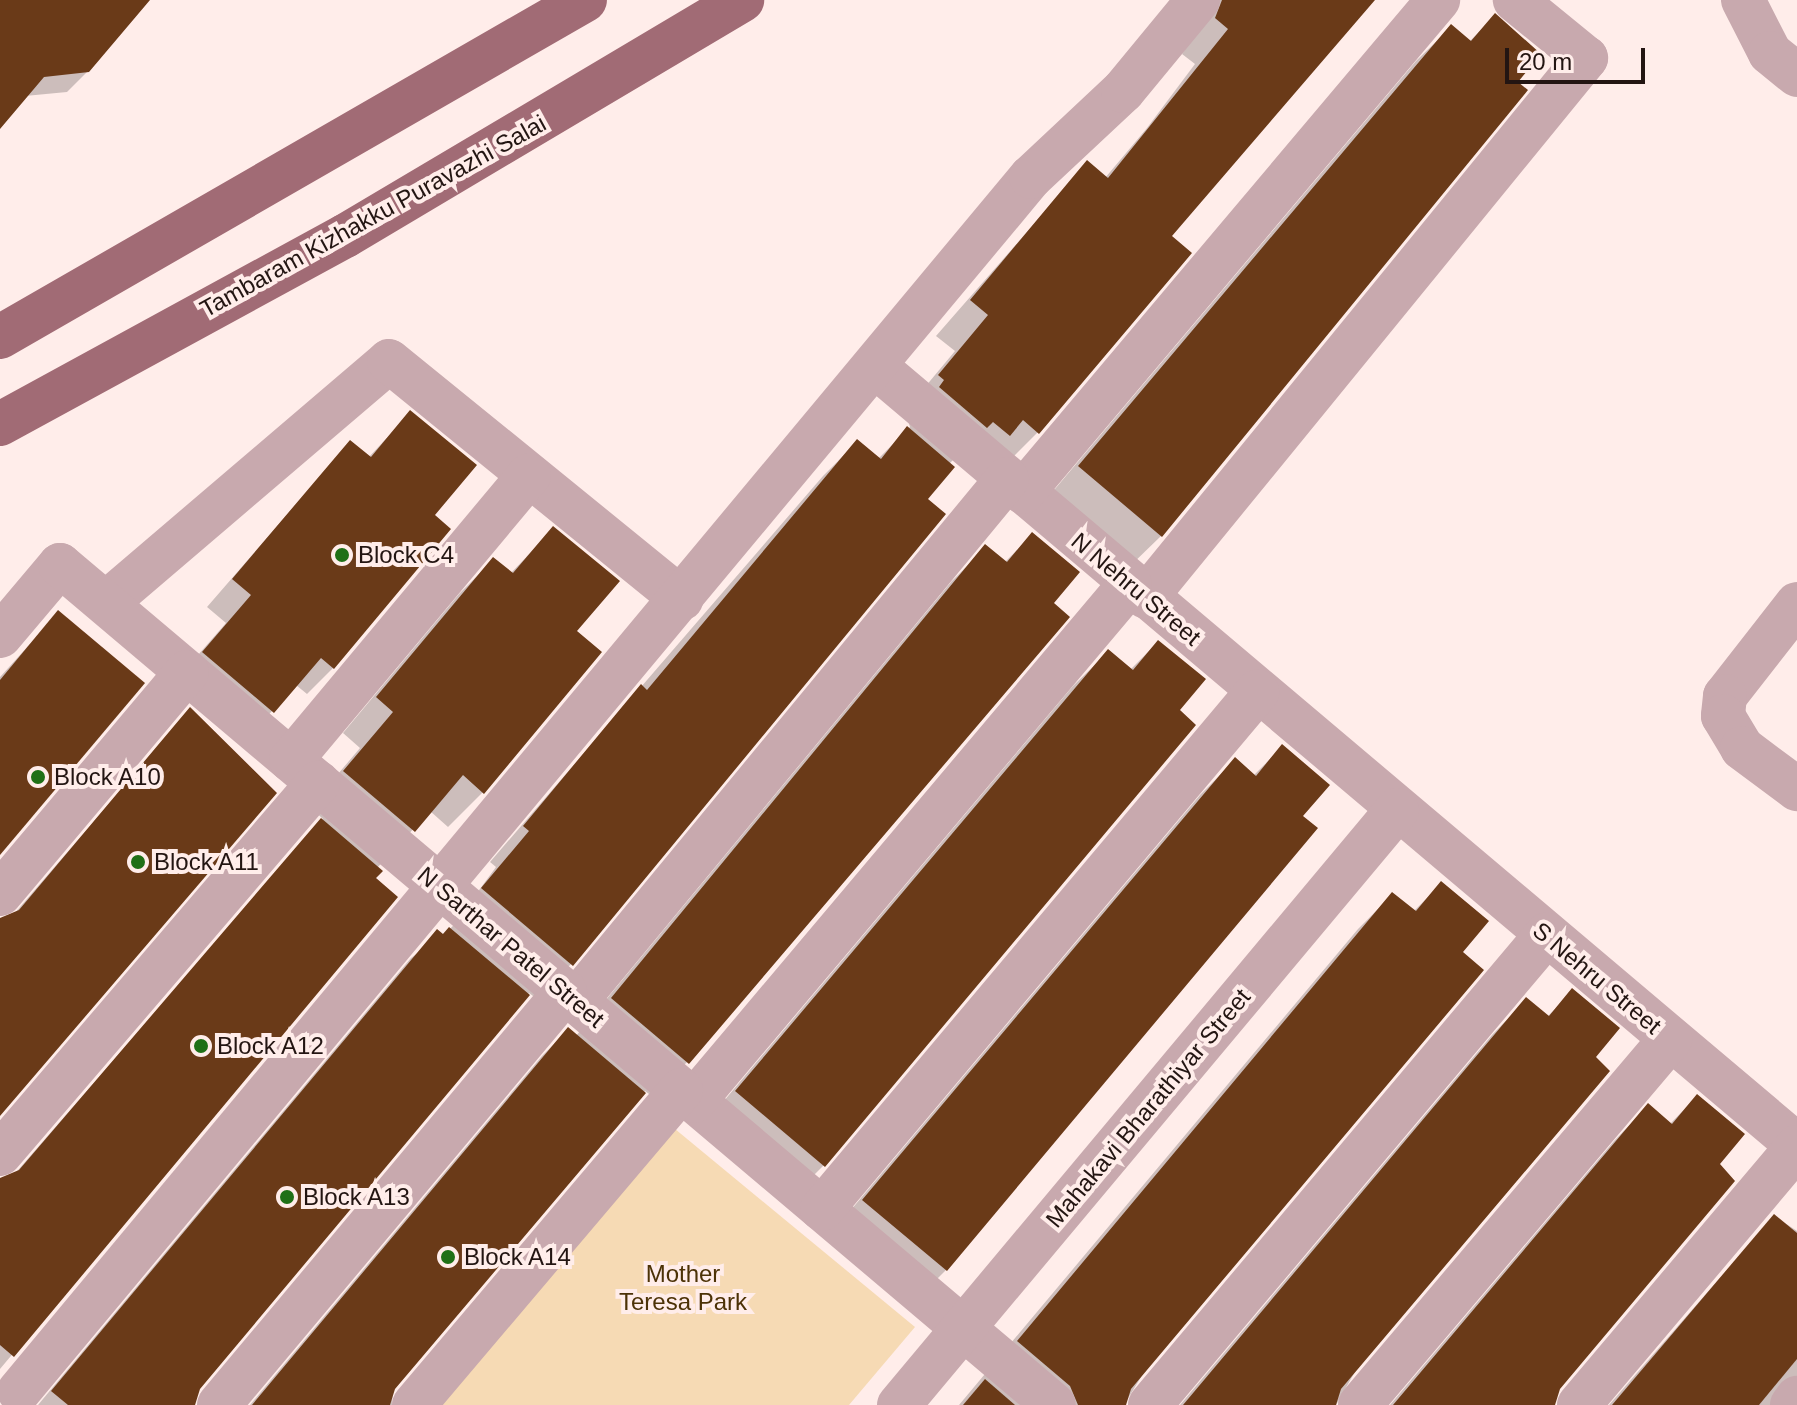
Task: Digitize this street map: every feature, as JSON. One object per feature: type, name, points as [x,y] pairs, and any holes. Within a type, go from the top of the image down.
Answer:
[{"type":"main road","points":[[0,337],[585,0]]},
{"type":"main road","name":"Tambaram Kizhakku Puravazhi Salai","points":[[0,424],[345,236],[742,0]]},
{"type":"street","points":[[18,1390],[876,367],[1031,177],[1123,91],[1198,0]]},
{"type":"street","points":[[219,1405],[570,996],[1438,0]]},
{"type":"street","points":[[414,1405],[1138,590],[1586,58],[1515,0]]},
{"type":"street","points":[[1743,0],[1783,64]]},
{"type":"street","points":[[106,603],[389,361],[682,599]]},
{"type":"street","name":"N Nehru Street","points":[[876,367],[1397,810]]},
{"type":"street","points":[[0,1154],[304,771],[529,475]]},
{"type":"street","name":"N Sarthar Patel Street","points":[[0,636],[60,565],[1054,1405]]},
{"type":"street","points":[[1797,604],[1725,696],[1723,716],[1742,748],[1797,789]]},
{"type":"street","points":[[0,894],[187,672]]},
{"type":"street","points":[[822,1209],[1257,692]]},
{"type":"street","name":"S Nehru Street","points":[[1397,810],[1797,1146]]},
{"type":"street","name":"Mahakavi Bharathiyar Street","points":[[899,1405],[1397,810]]},
{"type":"street","points":[[1150,1405],[1546,935]]},
{"type":"street","points":[[1360,1405],[1670,1039]]},
{"type":"street","points":[[1579,1405],[1797,1146]]},
{"type":"street","points":[[1792,1405],[1797,1398]]},
{"type":"green space","name":"Mother Teresa Park","points":[[669,1124],[915,1327],[849,1405],[431,1405]]},
{"type":"building","points":[[0,0],[150,0],[89,72],[44,77],[0,129]]},
{"type":"building","points":[[1222,0],[1375,0],[1172,236],[1192,253],[1039,434],[1023,420],[1010,436],[993,422],[987,428],[939,387],[944,380],[938,375],[988,315],[970,300],[1087,160],[1108,178],[1228,29],[1215,18]]},
{"type":"building","points":[[1495,13],[1541,54],[1518,82],[1528,90],[1162,537],[1078,466],[1451,24],[1471,41]]},
{"type":"building","name":"Block C4","points":[[410,410],[477,465],[435,515],[451,529],[334,669],[321,658],[274,713],[202,652],[251,595],[232,579],[350,440],[371,457]]},
{"type":"building","points":[[907,426],[955,467],[928,499],[946,514],[573,966],[481,888],[529,831],[523,826],[641,684],[647,690],[857,439],[881,459]]},
{"type":"building","points":[[553,526],[620,581],[577,631],[602,652],[484,794],[463,775],[415,832],[343,771],[393,712],[376,697],[493,557],[513,573]]},
{"type":"building","points":[[1032,532],[1080,572],[1054,603],[1070,617],[689,1064],[611,998],[985,544],[1007,562]]},
{"type":"building","name":"Block A10","points":[[58,610],[145,683],[0,855],[0,680]]},
{"type":"building","points":[[1158,640],[1206,679],[1180,710],[1196,725],[825,1167],[735,1091],[1108,649],[1133,670]]},
{"type":"building","name":"Block A11","points":[[190,707],[277,793],[0,1116],[0,918],[19,910]]},
{"type":"building","points":[[1282,744],[1330,785],[1303,816],[1318,828],[947,1271],[862,1200],[1235,757],[1256,776]]},
{"type":"building","name":"Block A12","points":[[321,818],[383,871],[376,878],[398,897],[14,1357],[0,1345],[0,1178],[19,1170]]},
{"type":"building","points":[[1441,881],[1489,921],[1463,952],[1484,970],[1131,1389],[1126,1405],[1078,1405],[1070,1386],[1017,1341],[1392,892],[1416,911]]},
{"type":"building","name":"Block A13","points":[[449,927],[530,995],[200,1389],[195,1405],[68,1405],[51,1391],[437,929],[443,934]]},
{"type":"building","points":[[1572,988],[1620,1028],[1596,1057],[1610,1071],[1341,1389],[1336,1405],[1183,1405],[1526,997],[1549,1016]]},
{"type":"building","name":"Block A14","points":[[568,1027],[646,1093],[395,1389],[390,1405],[252,1405]]},
{"type":"building","points":[[1697,1094],[1745,1134],[1720,1164],[1735,1181],[1560,1389],[1555,1405],[1393,1405],[1648,1103],[1672,1124]]},
{"type":"building","points":[[1774,1214],[1797,1233],[1797,1359],[1759,1405],[1612,1405]]},
{"type":"building","points":[[985,1379],[1015,1405],[963,1405]]},
{"type":"place","name":"Block C4","points":[[342,555]]},
{"type":"place","name":"Block A10","points":[[38,777]]},
{"type":"place","name":"Block A11","points":[[138,862]]},
{"type":"place","name":"Block A12","points":[[201,1046]]},
{"type":"place","name":"Block A13","points":[[287,1197]]},
{"type":"place","name":"Block A14","points":[[448,1257]]}]
